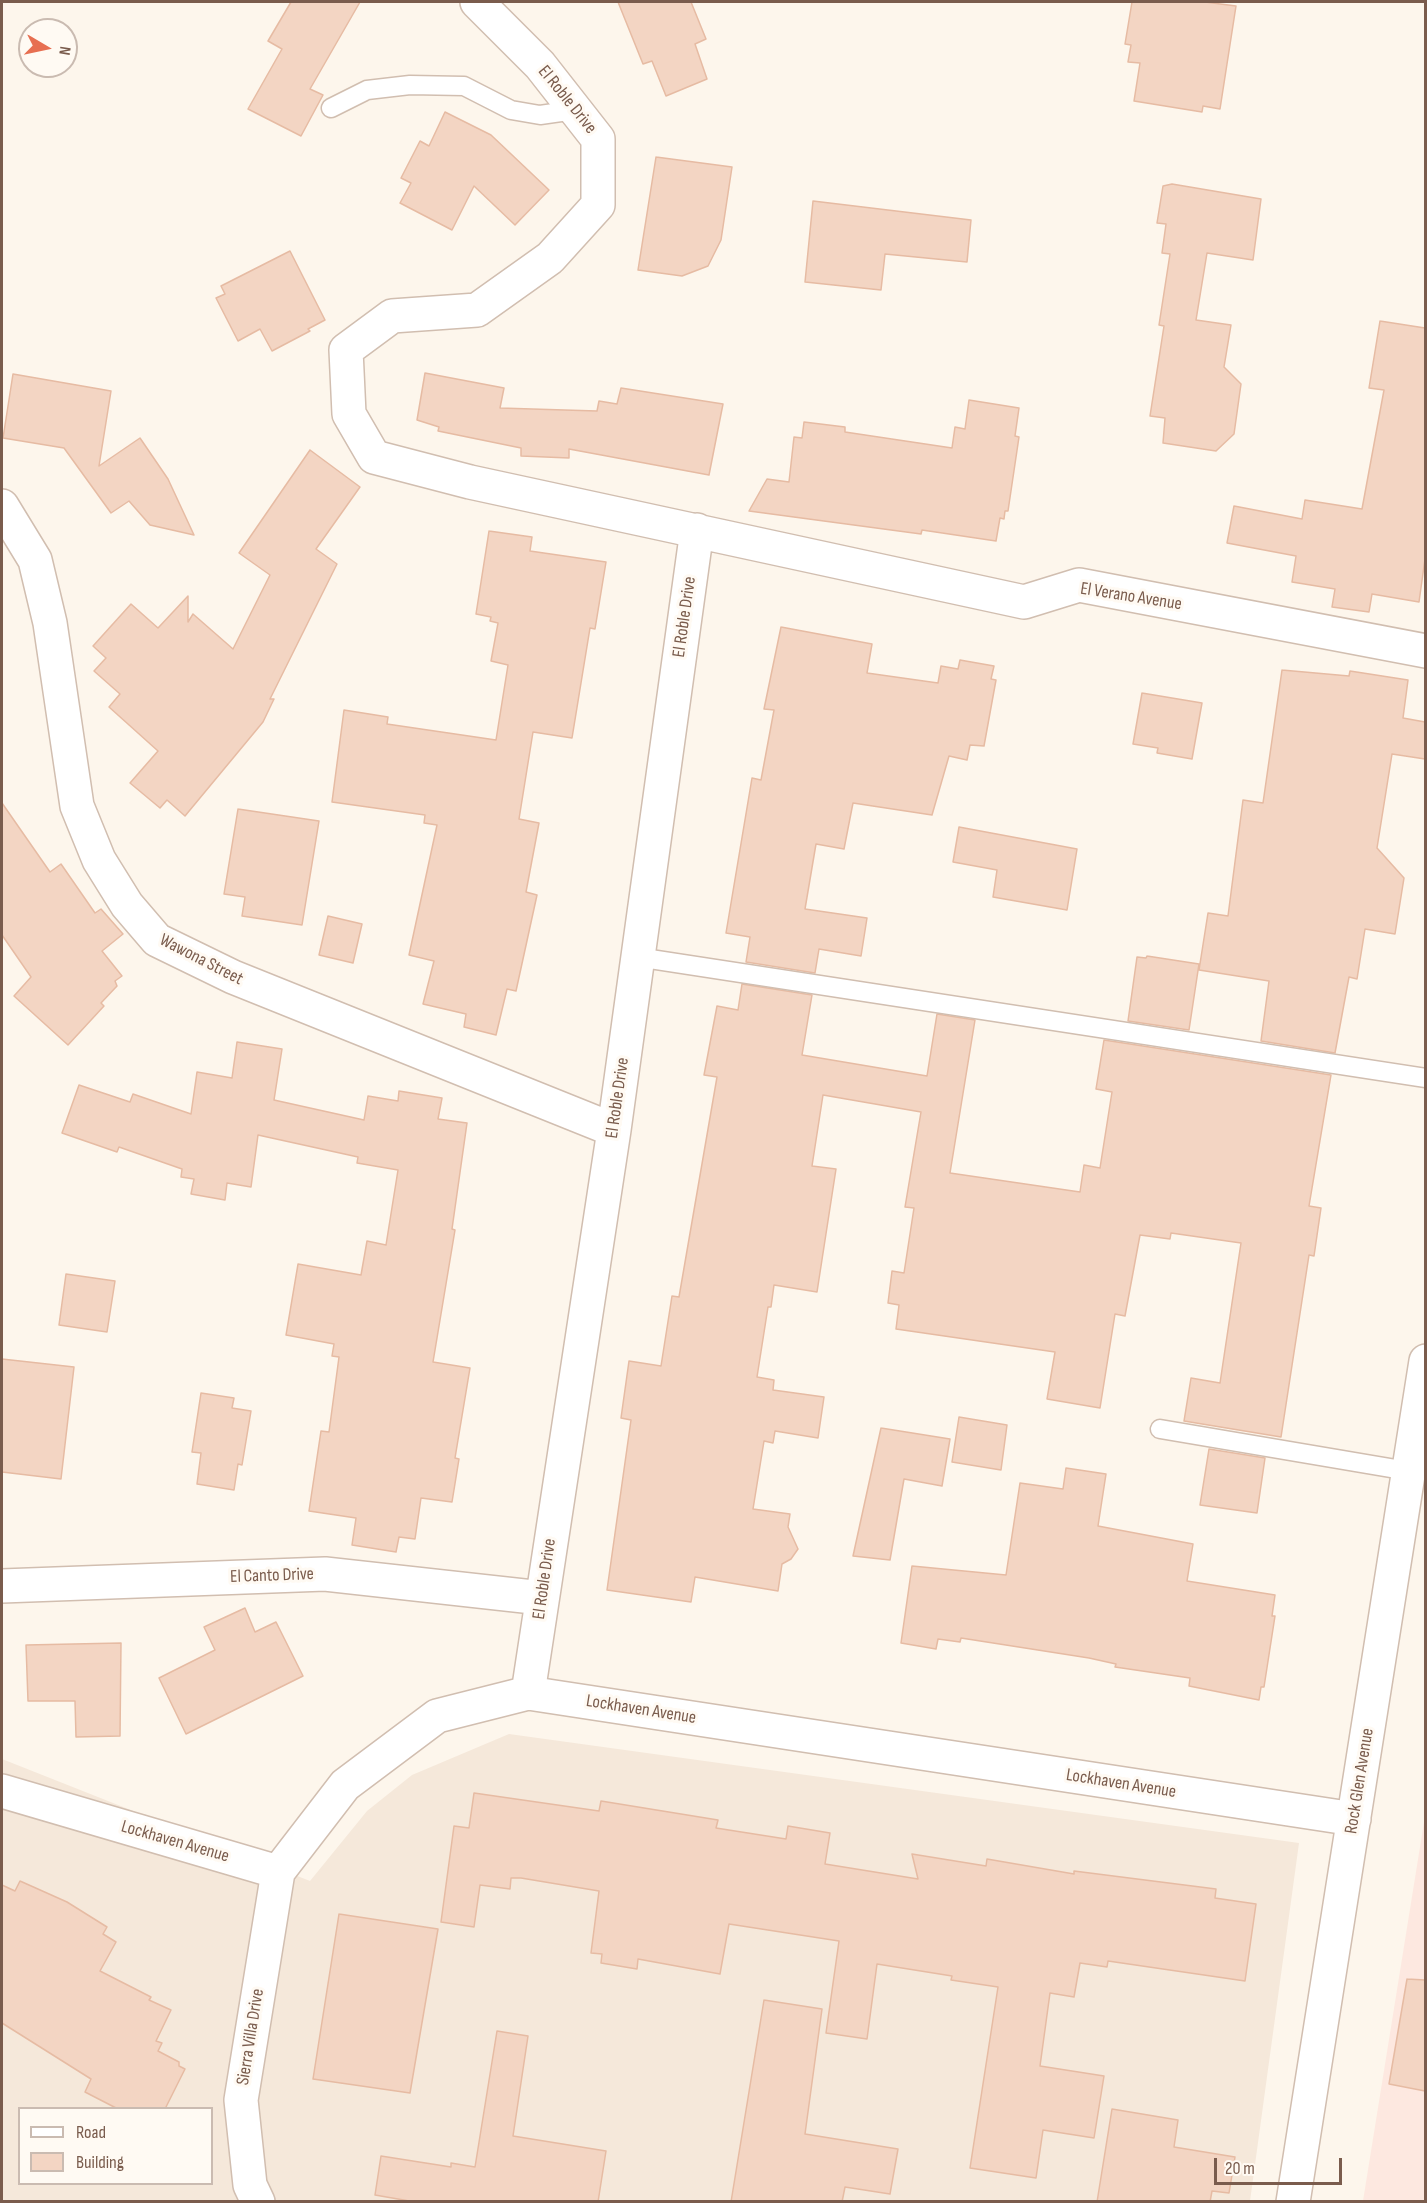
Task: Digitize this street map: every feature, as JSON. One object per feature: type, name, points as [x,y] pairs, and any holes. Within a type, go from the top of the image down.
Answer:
[{"type":"street","name":"El Roble Drive","points":[[477,2],[540,65],[598,139],[598,205],[550,258],[477,310],[392,316],[346,350],[349,414],[374,457],[470,482],[697,530],[614,1130],[528,1693]]},
{"type":"street","name":"Wawona Street","points":[[2,506],[35,560],[50,623],[77,806],[99,860],[127,905],[157,940],[233,977],[614,1130]]},
{"type":"street","name":"El Verano Avenue","points":[[697,530],[1024,602],[1079,585],[1425,651]]},
{"type":"street","name":"Rock Glen Avenue","points":[[1293,2202],[1425,1361]]},
{"type":"street","name":"El Canto Drive","points":[[2,1586],[325,1574],[542,1598]]},
{"type":"street","name":"Lockhaven Avenue","points":[[2,1791],[278,1872],[345,1785],[437,1716],[528,1693],[1354,1820]]},
{"type":"street","name":"Sierra Villa Drive","points":[[258,2202],[250,2185],[241,2100],[278,1872]]},
{"type":"lane","points":[[330,108],[368,90],[410,85],[464,86],[511,110],[540,115],[576,110]]},
{"type":"lane","points":[[637,957],[1425,1077]]},
{"type":"lane","points":[[1160,1429],[1408,1471]]},
{"type":"shaded area","points":[[509,1734],[1299,1843],[1250,2201],[2,2201],[2,1759],[310,1881],[367,1811],[412,1775]]},
{"type":"shaded area","points":[[1425,1816],[1425,2201],[1363,2201]]},
{"type":"building","points":[[291,2],[360,2],[310,89],[323,95],[301,136],[248,109],[282,49],[268,41]]},
{"type":"building","points":[[618,2],[691,2],[706,39],[695,44],[707,79],[666,96],[652,61],[643,64]]},
{"type":"building","points":[[1132,2],[1205,2],[1236,6],[1220,109],[1203,106],[1202,112],[1134,101],[1140,63],[1128,62],[1131,45],[1125,44]]},
{"type":"building","points":[[445,112],[491,135],[549,190],[515,225],[474,186],[452,230],[400,203],[411,183],[401,178],[420,141],[429,146]]},
{"type":"building","points":[[656,157],[732,167],[721,240],[708,266],[682,276],[638,270]]},
{"type":"building","points":[[1172,184],[1261,199],[1253,260],[1207,253],[1196,320],[1231,325],[1224,367],[1241,384],[1234,434],[1216,451],[1163,443],[1165,418],[1150,416],[1164,326],[1159,325],[1170,254],[1162,253],[1166,224],[1157,223],[1163,186]]},
{"type":"building","points":[[813,201],[971,220],[967,262],[885,254],[881,290],[805,282]]},
{"type":"building","points":[[290,251],[325,320],[308,329],[310,331],[272,351],[260,329],[238,341],[216,298],[225,294],[221,286]]},
{"type":"building","points":[[1380,321],[1425,328],[1425,559],[1419,602],[1372,594],[1369,612],[1332,607],[1335,589],[1292,582],[1296,556],[1227,543],[1234,506],[1302,519],[1305,500],[1362,509],[1384,390],[1369,388]]},
{"type":"building","points":[[425,373],[504,388],[500,408],[597,411],[599,401],[617,404],[621,388],[723,404],[709,475],[569,449],[569,458],[521,456],[521,448],[438,431],[439,427],[417,420]]},
{"type":"building","points":[[13,374],[111,391],[99,466],[140,438],[168,479],[194,535],[150,525],[129,501],[111,513],[64,448],[3,438]]},
{"type":"building","points":[[969,400],[1019,408],[1015,436],[1019,437],[1008,511],[1005,511],[1004,519],[1000,518],[996,541],[922,530],[921,534],[749,511],[767,479],[789,482],[794,437],[802,438],[804,422],[845,427],[845,432],[952,448],[955,427],[965,429]]},
{"type":"building","points":[[310,450],[360,487],[316,549],[337,564],[270,699],[274,699],[263,722],[185,816],[167,800],[160,808],[130,783],[158,751],[109,707],[120,694],[94,671],[106,658],[93,646],[131,604],[158,628],[188,596],[188,622],[193,614],[233,649],[270,575],[239,553]]},
{"type":"building","points":[[489,531],[532,537],[530,551],[606,562],[595,629],[590,628],[572,738],[533,732],[519,819],[539,823],[526,892],[537,895],[516,991],[507,989],[496,1035],[464,1027],[466,1014],[423,1004],[434,961],[409,955],[437,825],[424,823],[425,815],[332,802],[344,710],[388,717],[387,724],[496,740],[508,665],[491,661],[498,623],[490,621],[491,617],[476,614]]},
{"type":"building","points":[[781,627],[872,644],[867,673],[938,683],[941,666],[958,669],[960,660],[994,666],[991,679],[996,680],[984,746],[970,745],[967,760],[949,756],[932,815],[853,803],[844,849],[816,844],[805,909],[867,918],[861,956],[819,949],[815,973],[746,962],[750,937],[726,933],[752,778],[761,780],[774,710],[764,709]]},
{"type":"building","points":[[1282,670],[1349,676],[1350,671],[1408,680],[1403,718],[1425,722],[1425,759],[1392,754],[1377,848],[1404,878],[1395,934],[1365,929],[1357,979],[1349,977],[1335,1053],[1261,1041],[1269,981],[1199,970],[1208,913],[1228,916],[1243,800],[1263,803]]},
{"type":"building","points":[[1142,693],[1202,703],[1192,759],[1157,753],[1158,748],[1133,744]]},
{"type":"building","points":[[2,803],[50,872],[61,864],[95,913],[101,909],[123,934],[102,951],[122,976],[115,981],[117,986],[101,1003],[104,1006],[68,1045],[14,996],[31,977],[2,935]]},
{"type":"building","points":[[238,809],[319,821],[302,925],[242,916],[245,897],[224,894]]},
{"type":"building","points":[[959,827],[1077,849],[1067,910],[993,897],[997,870],[953,862]]},
{"type":"building","points":[[328,916],[362,924],[353,963],[319,955]]},
{"type":"building","points":[[1147,956],[1199,964],[1189,1030],[1128,1021],[1137,957],[1146,958]]},
{"type":"building","points":[[742,984],[812,995],[802,1055],[927,1076],[937,1014],[975,1020],[950,1173],[1080,1192],[1084,1165],[1100,1168],[1112,1092],[1096,1089],[1104,1040],[1331,1075],[1309,1206],[1321,1208],[1314,1256],[1309,1255],[1281,1437],[1184,1421],[1191,1378],[1220,1383],[1241,1243],[1171,1233],[1170,1239],[1140,1235],[1125,1316],[1115,1314],[1100,1408],[1047,1399],[1055,1352],[896,1329],[899,1305],[888,1303],[892,1271],[904,1273],[914,1208],[905,1207],[921,1112],[823,1095],[812,1166],[836,1169],[817,1292],[774,1285],[771,1307],[768,1307],[757,1377],[774,1380],[773,1390],[824,1397],[818,1438],[775,1431],[773,1443],[764,1441],[753,1509],[790,1514],[788,1527],[798,1549],[791,1559],[782,1564],[778,1591],[695,1577],[691,1602],[607,1590],[631,1420],[621,1418],[629,1361],[661,1366],[672,1296],[679,1297],[717,1077],[704,1075],[717,1006],[738,1010]]},
{"type":"building","points":[[237,1042],[282,1049],[274,1100],[364,1120],[368,1096],[398,1101],[399,1091],[442,1098],[438,1119],[467,1123],[452,1229],[455,1230],[433,1362],[470,1368],[455,1458],[459,1459],[452,1502],[421,1498],[415,1539],[399,1537],[396,1552],[352,1545],[356,1518],[309,1511],[321,1431],[329,1432],[339,1357],[332,1356],[334,1344],[286,1335],[298,1264],[361,1275],[367,1241],[386,1245],[398,1170],[357,1163],[358,1157],[258,1135],[251,1187],[227,1183],[225,1200],[191,1194],[194,1179],[181,1177],[182,1169],[119,1147],[117,1152],[62,1133],[79,1085],[130,1102],[133,1094],[191,1114],[197,1072],[232,1078]]},
{"type":"building","points":[[66,1274],[115,1281],[107,1332],[59,1325]]},
{"type":"building","points":[[2,1359],[74,1367],[61,1479],[2,1472]]},
{"type":"building","points":[[201,1393],[234,1398],[232,1408],[251,1411],[242,1465],[238,1464],[234,1490],[197,1484],[201,1453],[192,1452]]},
{"type":"building","points":[[959,1417],[1007,1425],[1001,1470],[952,1462]]},
{"type":"building","points":[[881,1428],[950,1439],[942,1486],[904,1479],[890,1560],[853,1556]]},
{"type":"building","points":[[1209,1449],[1265,1458],[1257,1513],[1200,1505]]},
{"type":"building","points":[[1066,1468],[1106,1474],[1098,1526],[1193,1544],[1187,1581],[1275,1595],[1272,1616],[1275,1616],[1264,1687],[1261,1687],[1259,1700],[1189,1686],[1190,1678],[1115,1667],[1116,1664],[1089,1658],[961,1638],[960,1642],[938,1639],[936,1649],[901,1643],[912,1566],[1006,1575],[1020,1483],[1063,1489]]},
{"type":"building","points":[[245,1608],[255,1632],[276,1622],[303,1676],[186,1734],[159,1678],[215,1650],[204,1627]]},
{"type":"building","points":[[121,1643],[120,1736],[76,1737],[75,1701],[28,1701],[26,1645]]},
{"type":"building","points":[[474,1793],[599,1811],[601,1801],[718,1820],[716,1828],[786,1839],[788,1826],[830,1833],[825,1864],[918,1879],[912,1854],[986,1866],[987,1859],[1074,1874],[1074,1871],[1216,1889],[1215,1898],[1256,1904],[1245,1981],[1108,1961],[1107,1967],[1080,1963],[1074,1997],[1050,1993],[1040,2066],[1104,2076],[1094,2138],[1043,2130],[1036,2178],[970,2168],[998,1987],[951,1980],[952,1976],[877,1964],[867,2039],[826,2033],[839,1941],[729,1924],[720,1974],[638,1959],[637,1969],[601,1963],[602,1954],[591,1953],[599,1891],[521,1878],[511,1878],[510,1889],[480,1885],[474,1927],[441,1922],[454,1826],[469,1828]]},
{"type":"building","points":[[20,1881],[67,1902],[107,1927],[103,1934],[116,1942],[100,1971],[151,1997],[149,2000],[171,2010],[156,2041],[162,2043],[158,2051],[179,2062],[179,2066],[185,2069],[166,2107],[114,2107],[85,2092],[91,2079],[2,2023],[2,1885],[15,1891]]},
{"type":"building","points":[[339,1914],[438,1929],[410,2093],[313,2079]]},
{"type":"building","points":[[1407,1979],[1425,1980],[1425,2091],[1389,2084]]},
{"type":"building","points":[[764,2000],[822,2009],[805,2134],[898,2149],[890,2194],[845,2187],[842,2202],[731,2202]]},
{"type":"building","points":[[497,2031],[528,2036],[513,2136],[606,2151],[598,2202],[415,2202],[375,2195],[381,2156],[451,2167],[451,2163],[475,2167]]},
{"type":"building","points":[[1112,2109],[1178,2120],[1174,2147],[1235,2157],[1229,2193],[1212,2191],[1210,2202],[1097,2202]]}]
